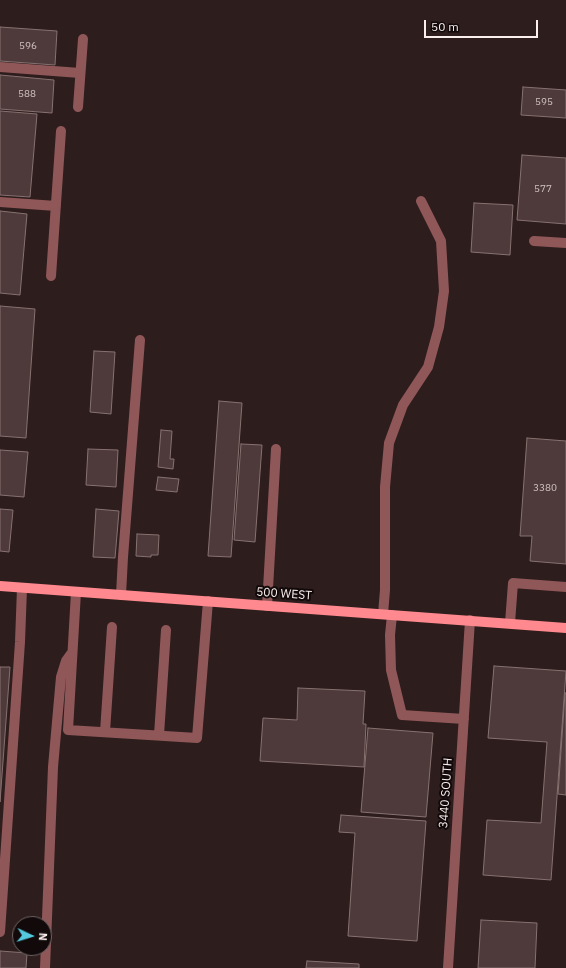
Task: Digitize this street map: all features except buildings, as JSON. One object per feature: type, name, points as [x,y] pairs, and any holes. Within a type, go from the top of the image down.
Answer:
[{"type":"main road","name":"500 WEST","points":[[0,586],[566,628]]},
{"type":"street","points":[[78,107],[83,39]]},
{"type":"street","points":[[0,67],[80,73]]},
{"type":"street","points":[[52,276],[61,131]]},
{"type":"street","points":[[421,201],[441,241],[444,291],[439,327],[428,367],[403,405],[389,443],[385,487],[385,590],[390,636],[390,670],[402,715],[464,719]]},
{"type":"street","points":[[0,202],[56,206]]},
{"type":"street","points":[[534,241],[566,243]]},
{"type":"street","points":[[121,595],[140,340]]},
{"type":"street","points":[[267,606],[276,449]]},
{"type":"street","points":[[510,624],[514,583],[566,587]]},
{"type":"street","points":[[0,932],[22,588]]},
{"type":"street","points":[[76,592],[68,730],[197,738],[208,601]]},
{"type":"street","name":"3440 SOUTH","points":[[448,968],[470,620]]},
{"type":"street","points":[[105,732],[112,627]]},
{"type":"street","points":[[159,735],[166,630]]},
{"type":"street","points":[[45,968],[53,767],[61,677],[66,661],[72,653]]}]
